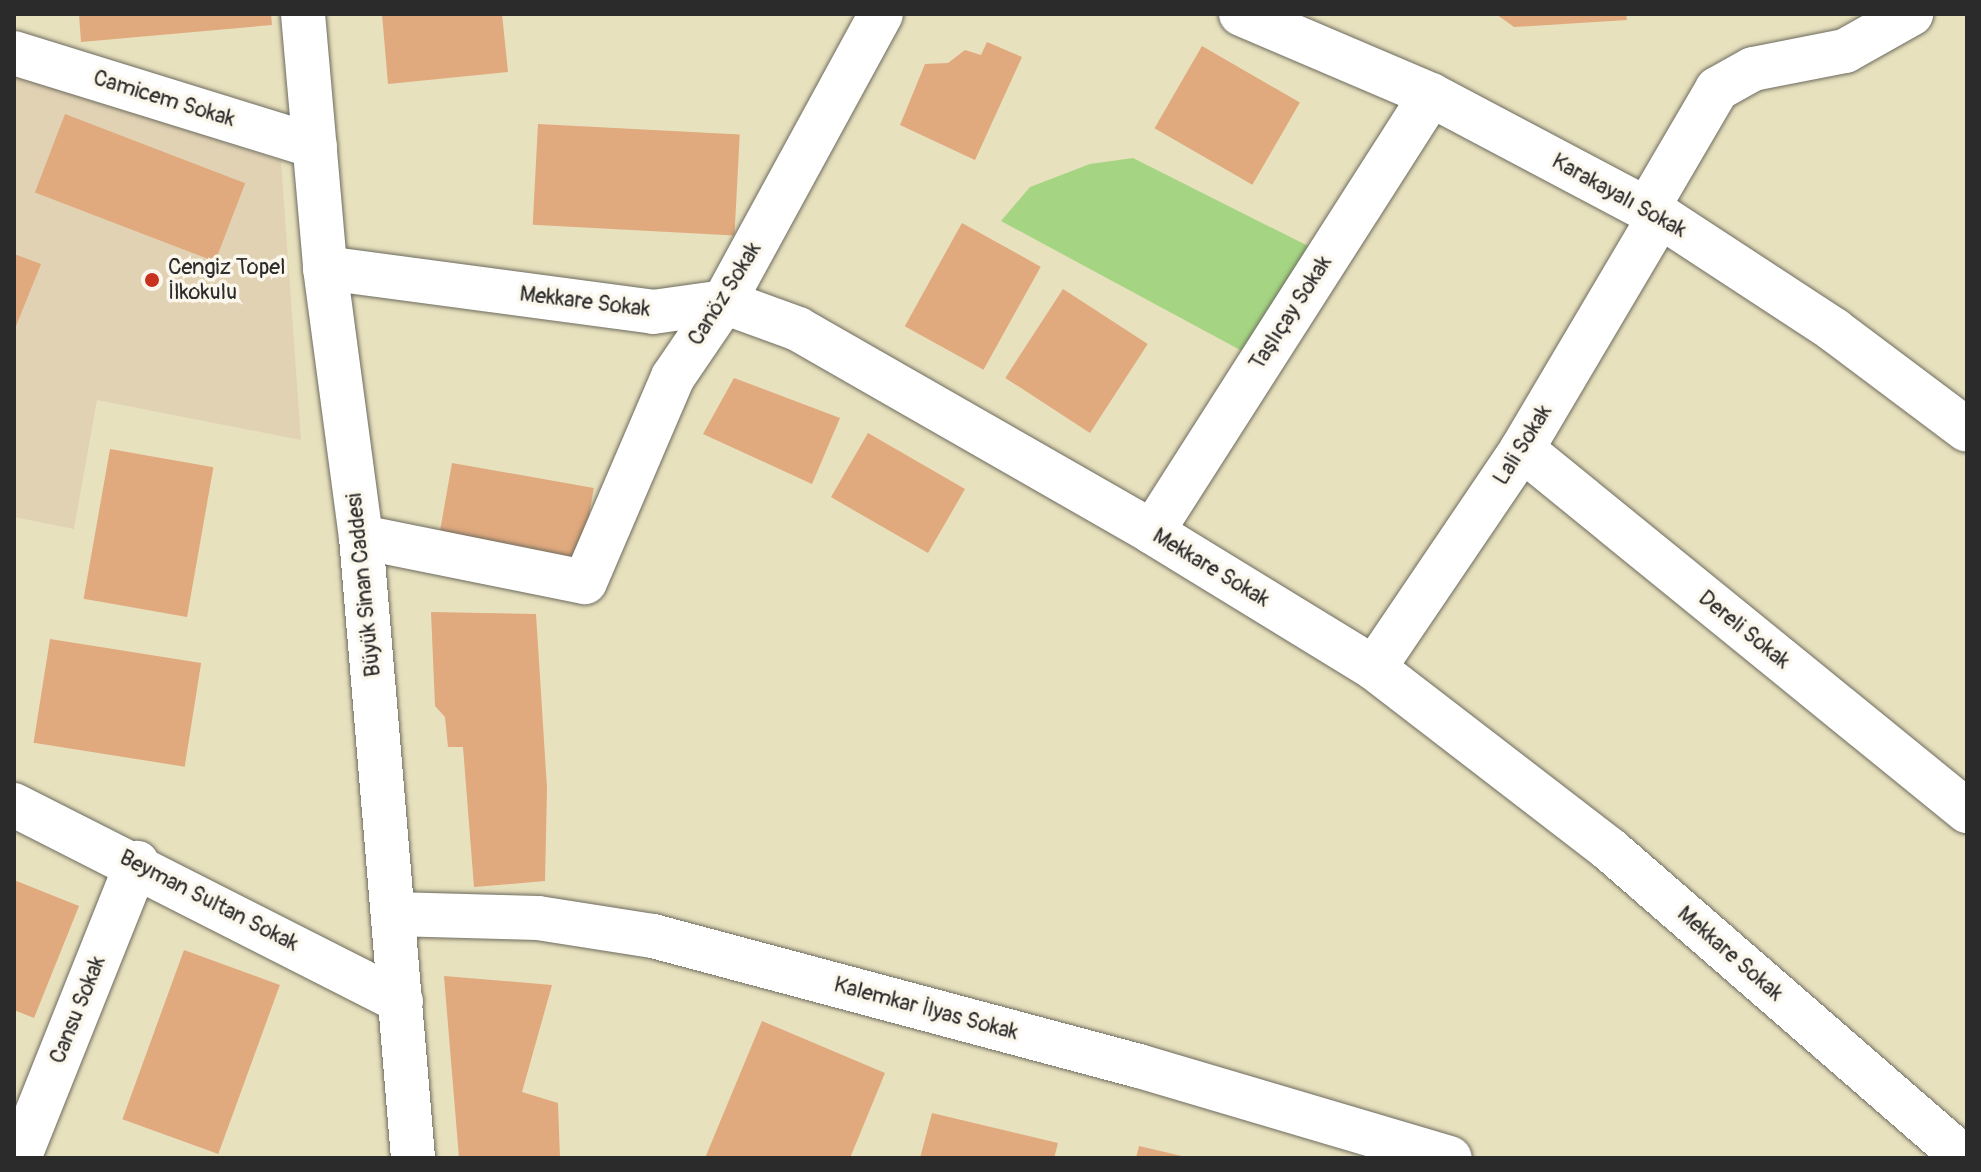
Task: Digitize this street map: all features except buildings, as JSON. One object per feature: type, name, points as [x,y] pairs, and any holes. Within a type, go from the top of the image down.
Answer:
[{"type":"street","name":"Büyük Sinan Caddesi","points":[[303,14],[325,268],[361,537],[413,1158]]},
{"type":"street","name":"Canöz Sokak","points":[[361,537],[585,582],[673,377],[724,302],[881,14]]},
{"type":"street","name":"Karakayalı Sokak","points":[[1241,14],[1431,95],[1654,212],[1834,330],[1967,430]]},
{"type":"street","name":"Lali Sokak","points":[[1374,668],[1522,449],[1654,212],[1717,89],[1753,69],[1845,51],[1897,18]]},
{"type":"street","name":"Camicem Sokak","points":[[14,53],[315,146]]},
{"type":"street","name":"Taşlıçay Sokak","points":[[1152,532],[1431,95]]},
{"type":"street","name":"Mekkare Sokak","points":[[325,268],[653,312],[724,302],[798,329],[1152,532],[1374,668],[1609,849],[1965,1158]]},
{"type":"street","name":"Dereli Sokak","points":[[1522,449],[1967,811]]},
{"type":"street","name":"Beyman Sultan Sokak","points":[[14,805],[137,863],[401,1001]]},
{"type":"street","name":"Cansu Sokak","points":[[19,1158],[137,863]]},
{"type":"street","name":"Kalemkar İlyas Sokak","points":[[393,914],[538,918],[653,936],[1139,1066],[1450,1158]]},
{"type":"shaded area","name":"Cengiz Topel İlkokulu","points":[[14,74],[281,161],[301,440],[97,400],[74,529],[14,517]]},
{"type":"green space","points":[[1133,158],[1316,250],[1255,358],[1001,221],[1030,187],[1090,164]]},
{"type":"place","name":"Cengiz Topel İlkokulu","points":[[152,280]]}]
